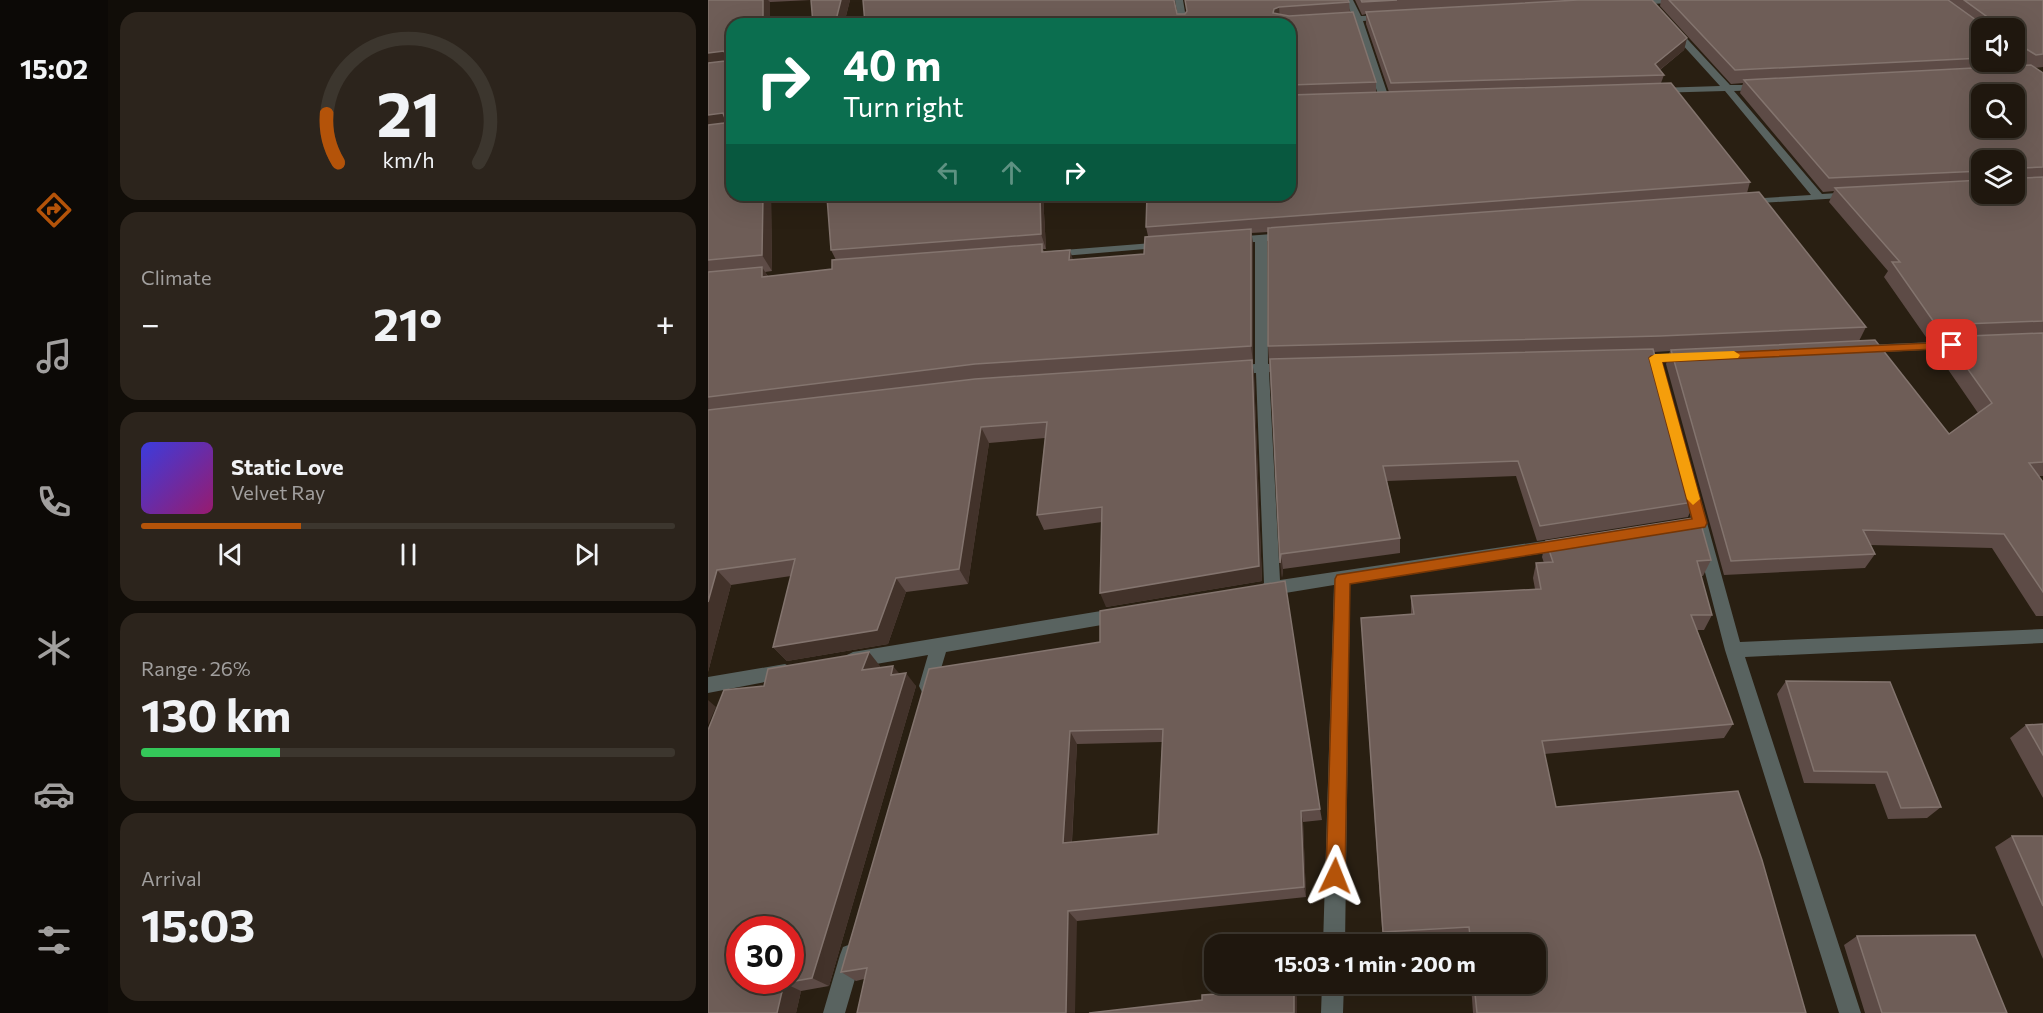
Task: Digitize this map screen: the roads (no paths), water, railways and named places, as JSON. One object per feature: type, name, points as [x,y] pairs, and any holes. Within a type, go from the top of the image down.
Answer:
[{"type":"street","points":[[1179,0],[1182,18]]},
{"type":"street","points":[[1349,0],[1359,19],[1385,101]]},
{"type":"street","points":[[1625,3],[1687,0]]},
{"type":"street","points":[[1648,1],[1656,10]]},
{"type":"street","points":[[1325,21],[1393,17]]},
{"type":"street","points":[[1664,19],[1728,89],[1819,196]]},
{"type":"street","points":[[2027,72],[2043,87]]},
{"type":"street","points":[[2015,73],[2043,72]]},
{"type":"street","points":[[1646,92],[1776,86]]},
{"type":"street","points":[[1373,101],[1397,100]]},
{"type":"street","points":[[1736,203],[1866,194]]},
{"type":"street","points":[[1226,241],[1297,236]]},
{"type":"street","points":[[1261,238],[1262,368],[1272,588]]},
{"type":"street","points":[[1038,255],[1179,244]]},
{"type":"street","points":[[1855,350],[1972,344]]},
{"type":"street","points":[[1620,360],[1702,356]]},
{"type":"street","points":[[1655,358],[1661,380]]},
{"type":"street","points":[[1216,371],[1308,367]]},
{"type":"street","points":[[1685,468],[1694,524],[1850,1013]]},
{"type":"street","points":[[1249,592],[1585,541]]},
{"type":"street","points":[[1334,934],[1342,579]]},
{"type":"street","points":[[832,664],[1134,612]]},
{"type":"street","points":[[1734,650],[2043,636]]},
{"type":"street","points":[[923,704],[939,646]]},
{"type":"street","points":[[708,685],[797,670]]},
{"type":"street","points":[[729,701],[738,679]]},
{"type":"street","points":[[834,1013],[857,933]]},
{"type":"street","points":[[1332,1013],[1333,994]]}]
